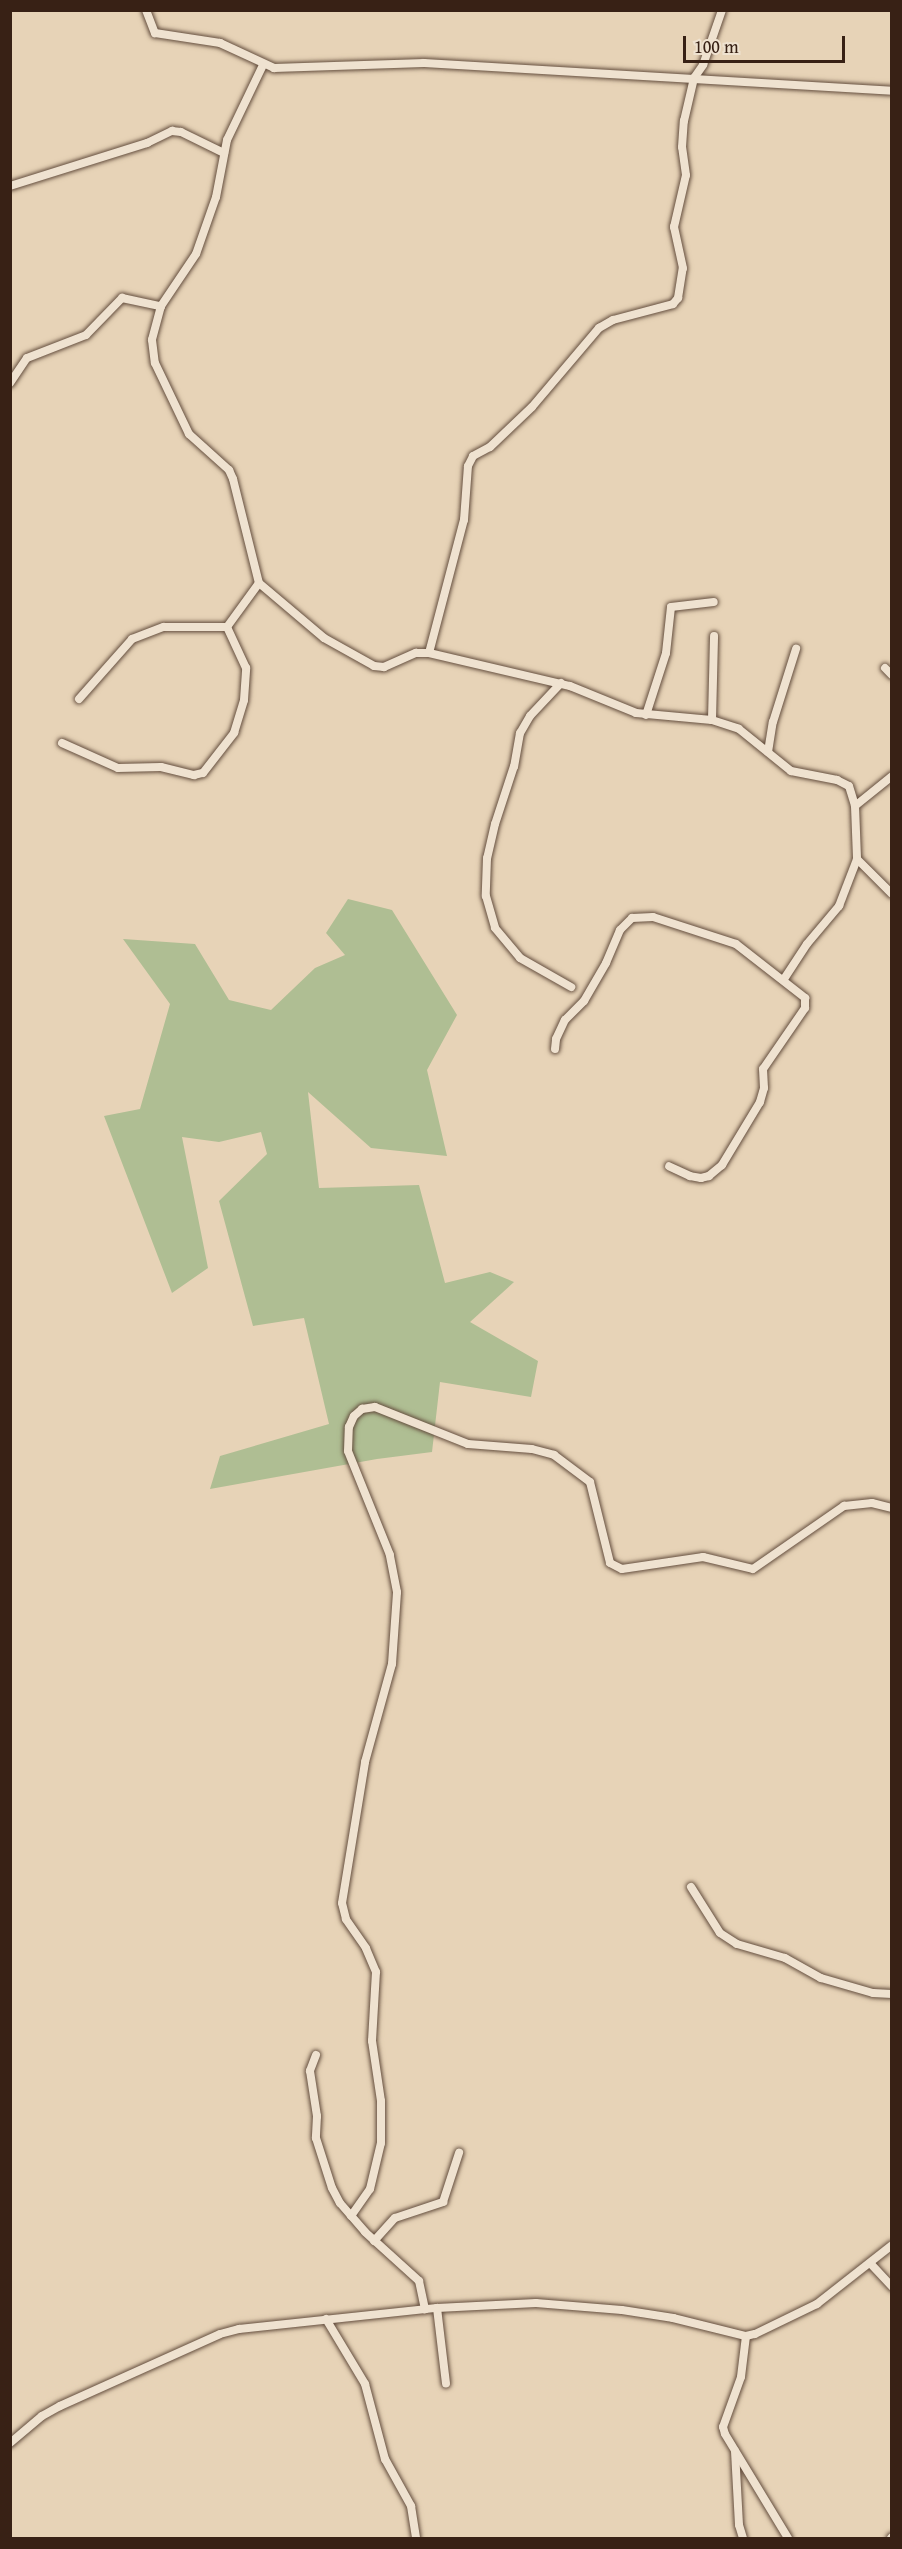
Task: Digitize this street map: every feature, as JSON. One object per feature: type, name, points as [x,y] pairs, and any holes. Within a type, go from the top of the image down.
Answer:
[{"type":"street","points":[[146,10],[155,33],[220,43],[263,64],[284,69],[424,63],[891,91]]},
{"type":"street","points":[[429,653],[464,520],[468,466],[473,456],[490,447],[532,406],[599,328],[613,320],[673,304],[678,298],[683,268],[674,227],[686,175],[682,147],[684,121],[694,78],[703,65],[722,10]]},
{"type":"street","points":[[263,64],[230,131],[216,197],[196,254],[161,306],[152,340],[155,363],[189,434],[229,470],[234,479],[259,583],[324,638],[365,662],[384,667],[416,653],[429,653],[561,683],[626,710],[646,715],[712,720],[739,729],[791,771],[844,782],[854,797],[857,859],[839,906],[807,944],[784,979]]},
{"type":"street","points":[[10,186],[147,143],[172,131],[181,132],[224,153]]},
{"type":"street","points":[[10,383],[27,358],[86,335],[122,298],[161,306]]},
{"type":"street","points":[[227,627],[259,583]]},
{"type":"street","points":[[646,715],[666,653],[671,607],[714,603]]},
{"type":"street","points":[[79,699],[132,639],[148,631],[182,626],[227,627]]},
{"type":"street","points":[[62,743],[118,768],[161,767],[194,775],[203,773],[234,733],[244,700],[246,668],[227,627]]},
{"type":"street","points":[[712,720],[714,636]]},
{"type":"street","points":[[768,752],[773,722],[796,649]]},
{"type":"street","points":[[561,683],[530,716],[520,733],[514,766],[495,824],[487,858],[486,896],[495,928],[520,958],[571,987]]},
{"type":"street","points":[[855,806],[891,776]]},
{"type":"street","points":[[857,859],[891,894]]},
{"type":"street","points":[[555,1049],[555,1039],[565,1020],[584,1001],[606,963],[620,930],[632,918],[653,917],[736,944],[784,979],[805,998],[807,1003],[766,1062],[760,1102],[716,1172],[701,1178],[690,1176],[669,1166]]},
{"type":"street","points":[[351,2216],[370,2189],[381,2143],[381,2101],[372,2041],[376,1972],[366,1948],[346,1919],[342,1903],[365,1762],[392,1664],[397,1592],[390,1555],[348,1451],[349,1427],[354,1416],[362,1409],[375,1407],[468,1444],[532,1449],[554,1455],[590,1482],[610,1563],[622,1569],[703,1557],[753,1569],[844,1506],[872,1503],[891,1509]]},
{"type":"street","points":[[692,1887],[720,1933],[737,1944],[785,1958],[821,1978],[873,1993],[891,1994]]},
{"type":"street","points":[[316,2055],[310,2071],[317,2116],[316,2138],[332,2188],[351,2216],[374,2241],[419,2281],[425,2309]]},
{"type":"street","points":[[374,2241],[395,2218],[443,2202],[459,2153]]},
{"type":"street","points":[[10,2443],[42,2416],[60,2406],[157,2362],[239,2329],[425,2309],[536,2303],[586,2306],[673,2318],[746,2336],[809,2309],[891,2245]]},
{"type":"street","points":[[870,2262],[891,2287]]},
{"type":"street","points":[[437,2308],[446,2383]]},
{"type":"street","points":[[326,2319],[365,2384],[385,2459],[411,2506],[416,2538]]},
{"type":"street","points":[[746,2336],[741,2377],[723,2427],[788,2538]]},
{"type":"street","points":[[735,2451],[739,2525],[743,2538]]},
{"type":"green space","points":[[348,899],[392,910],[457,1015],[427,1070],[447,1156],[371,1148],[308,1092],[319,1188],[419,1185],[445,1283],[490,1272],[514,1282],[470,1322],[538,1361],[531,1397],[440,1382],[432,1452],[377,1459],[210,1489],[220,1456],[329,1424],[304,1318],[253,1326],[219,1201],[267,1154],[261,1132],[219,1142],[182,1137],[208,1268],[172,1293],[104,1116],[140,1109],[170,1004],[123,939],[195,944],[229,1000],[271,1010],[315,968],[345,955],[326,933]]}]
